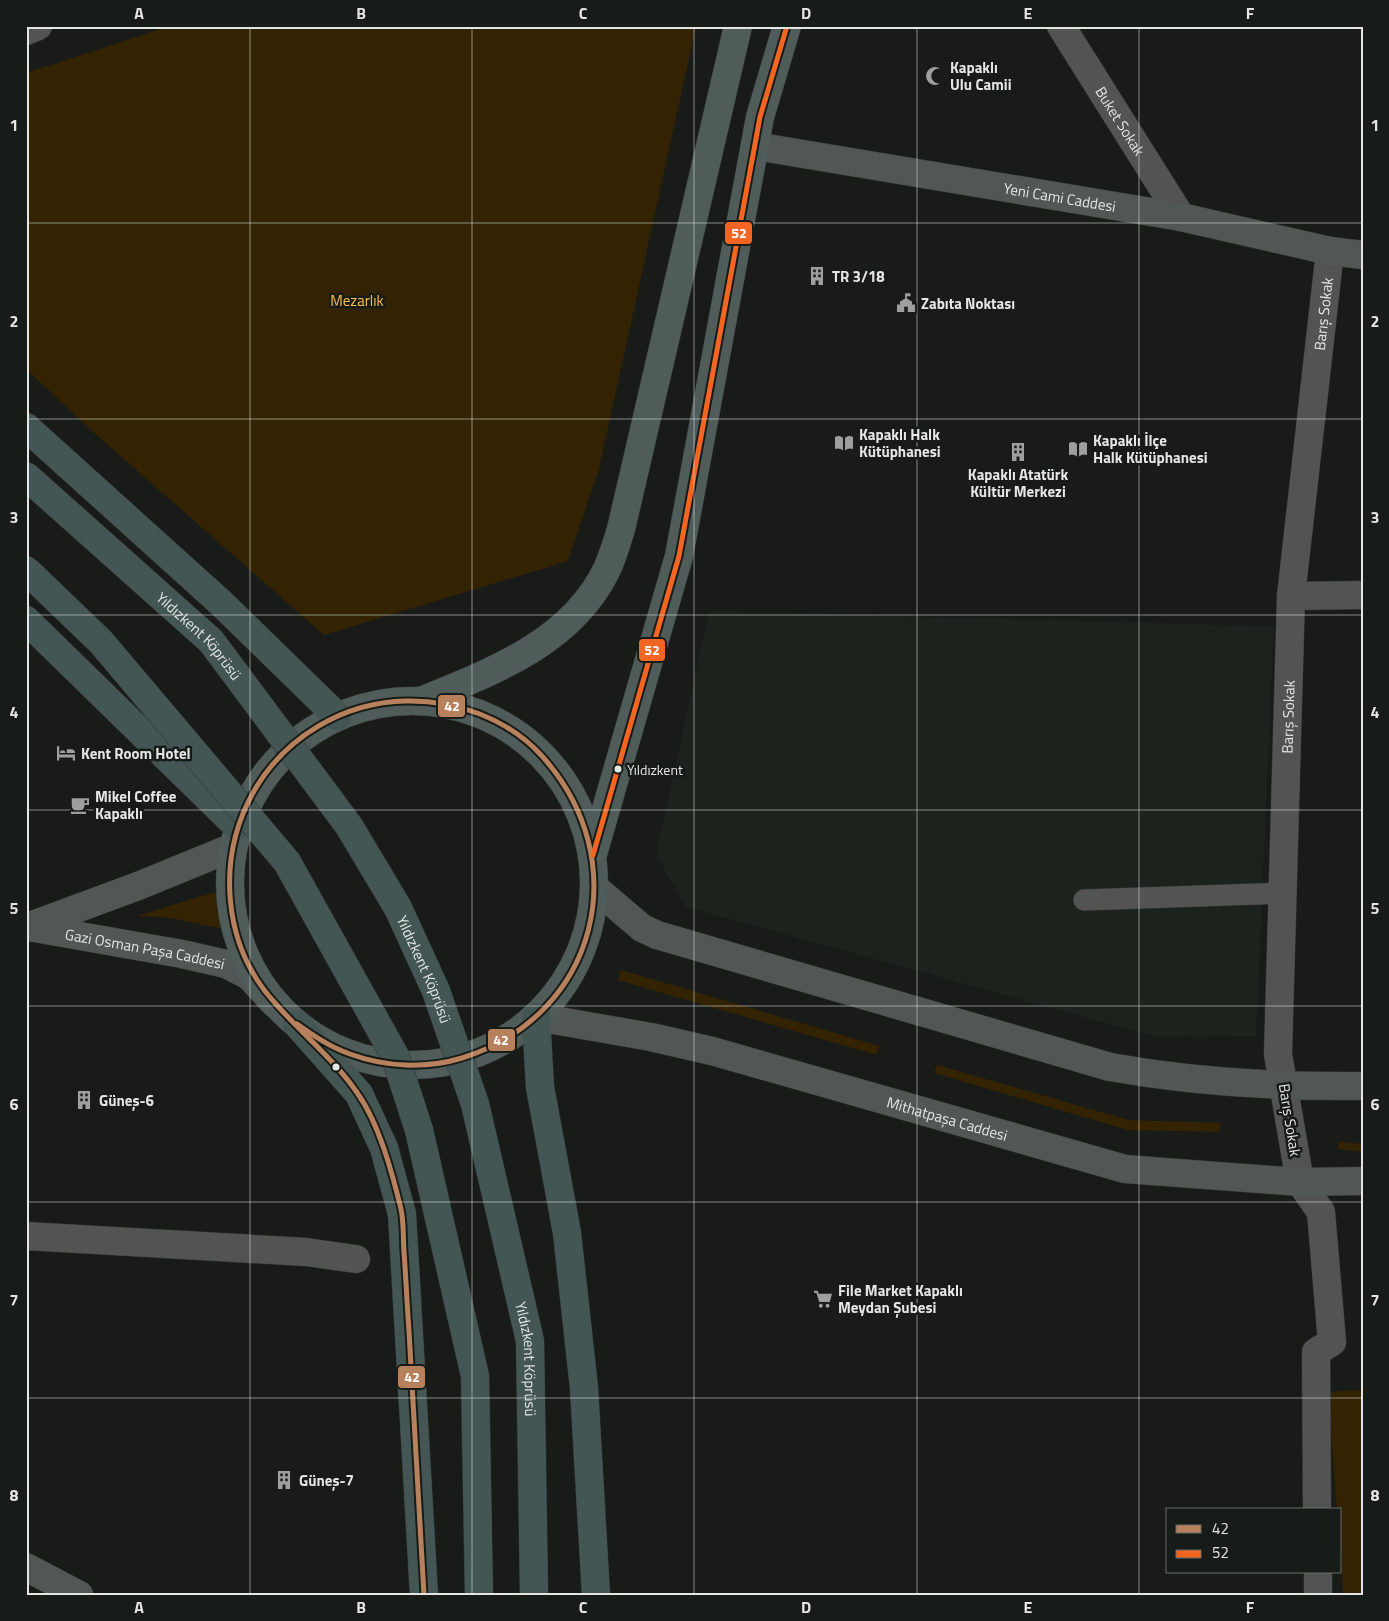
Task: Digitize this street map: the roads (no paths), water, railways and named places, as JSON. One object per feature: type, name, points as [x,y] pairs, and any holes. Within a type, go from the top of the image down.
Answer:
[{"type":"highway","points":[[26,427],[221,603],[337,716]]},
{"type":"highway","name":"Yıldızkent Köprüsü","points":[[26,476],[211,641],[349,826],[406,924],[436,991],[475,1104],[530,1342],[534,1595]]},
{"type":"highway","points":[[26,570],[102,642],[287,862],[395,1056],[419,1130],[474,1376],[479,1595]]},
{"type":"highway","points":[[26,620],[234,837]]},
{"type":"highway","points":[[536,1017],[540,1087],[567,1233],[582,1369],[596,1595]]},
{"type":"highway","points":[[297,1024],[359,1094],[384,1148],[402,1214],[424,1595]]},
{"type":"main road","points":[[423,700],[485,675],[541,645],[567,623],[583,605],[607,569],[621,529],[738,26]]},
{"type":"main road","points":[[593,855],[679,556],[760,117],[787,26]]},
{"type":"main road","points":[[423,700],[454,705],[483,715],[510,730],[535,748],[556,771],[573,797],[585,826],[593,855],[595,888],[590,923],[579,958],[560,990],[536,1017],[510,1037],[482,1052],[450,1061],[418,1066],[386,1063],[354,1056],[324,1043],[297,1024],[275,1004],[259,982],[246,959],[236,933],[231,907],[229,880],[234,837],[260,780],[275,761],[294,743],[337,716],[365,706],[394,701],[423,700]]},
{"type":"street","points":[[26,31],[38,26]]},
{"type":"street","name":"Buket Sokak","points":[[1061,26],[1181,217]]},
{"type":"street","name":"Yeni Cami Caddesi","points":[[755,146],[1181,217],[1330,251],[1363,255]]},
{"type":"street","name":"Barış Sokak","points":[[1300,1182],[1278,1054],[1292,596],[1330,251]]},
{"type":"street","points":[[1292,596],[1363,595]]},
{"type":"street","name":"Gazi Osman Paşa Caddesi","points":[[28,927],[138,886],[234,837]]},
{"type":"street","points":[[595,888],[642,928],[657,935],[845,992],[1110,1068],[1154,1075],[1285,1087],[1363,1086]]},
{"type":"street","name":"Gazi Osman Paşa Caddesi","points":[[28,927],[182,954],[226,964],[249,976],[275,1004]]},
{"type":"street","name":"Mithatpaşa Caddesi","points":[[536,1017],[651,1037],[712,1051],[1125,1169],[1300,1182],[1363,1181]]},
{"type":"street","points":[[1300,1182],[1321,1212],[1332,1342],[1316,1352],[1317,1508]]},
{"type":"street","points":[[26,1236],[306,1252],[356,1259]]},
{"type":"street","points":[[26,1566],[79,1595]]},
{"type":"street","points":[[1318,1574],[1318,1595]]},
{"type":"lane","points":[[1084,900],[1283,894]]},
{"type":"place","name":"Kapaklı Ulu Camii","points":[[935,76]]},
{"type":"place","name":"TR 3/18","points":[[817,276]]},
{"type":"place","name":"Zabıta Noktası","points":[[906,303]]},
{"type":"place","name":"Kapaklı Halk Kütüphanesi","points":[[844,443]]},
{"type":"place","name":"Kapaklı İlçe Halk Kütüphanesi","points":[[1078,449]]},
{"type":"place","name":"Kapaklı Atatürk Kültür Merkezi","points":[[1018,452]]},
{"type":"place","name":"Kent Room Hotel","points":[[66,753]]},
{"type":"place","name":"Yıldızkent","points":[[618,769]]},
{"type":"place","name":"Mikel Coffee Kapaklı","points":[[80,805]]},
{"type":"place","name":"Güneş-6","points":[[84,1100]]},
{"type":"place","name":"File Market Kapaklı Meydan Şubesi","points":[[823,1299]]},
{"type":"place","name":"Güneş-7","points":[[284,1480]]},
{"type":"park label","name":"Mezarlık","points":[[357,300]]}]
